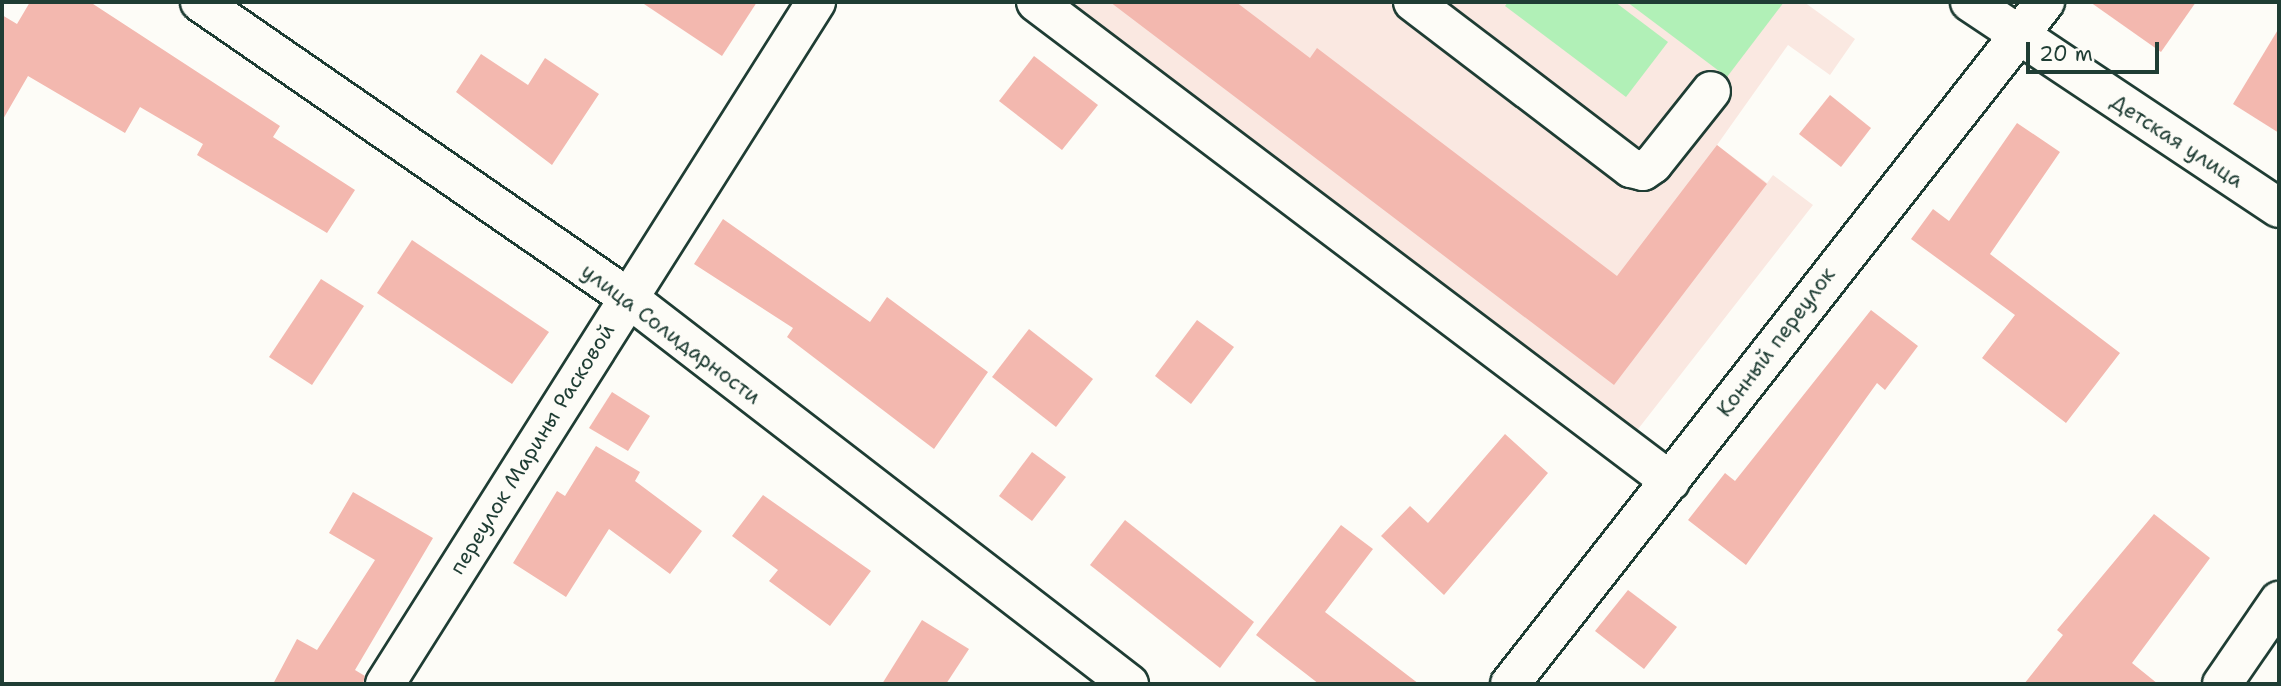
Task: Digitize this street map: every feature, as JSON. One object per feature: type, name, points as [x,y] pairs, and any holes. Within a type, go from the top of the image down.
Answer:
[{"type":"street","name":"улица Солидарности","points":[[200,2],[627,297],[1129,684]]},
{"type":"street","name":"переулок Марины Расковой","points":[[385,684],[627,297],[816,2]]},
{"type":"street","points":[[1037,2],[1670,481]]},
{"type":"street","points":[[1413,2],[1631,168],[1643,171],[1653,164],[1711,91]]},
{"type":"street","name":"Детская улица","points":[[1970,2],[2020,38],[2279,208]]},
{"type":"street","name":"Конный переулок","points":[[1510,684],[2020,38],[2045,2]]},
{"type":"street","points":[[2222,684],[2279,601]]},
{"type":"shaded area","points":[[1063,2],[1804,2],[1855,39],[1830,75],[1788,45],[1717,145],[1767,183],[1773,175],[1813,205],[1635,433]]},
{"type":"green space","points":[[1508,2],[1615,2],[1668,42],[1626,97],[1505,6]]},
{"type":"green space","points":[[1627,2],[1784,2],[1727,77]]},
{"type":"building","points":[[30,2],[90,2],[280,126],[273,137],[355,190],[327,233],[197,155],[203,144],[140,107],[125,133],[28,76],[2,121],[2,15],[17,24]]},
{"type":"building","points":[[641,2],[757,2],[722,56]]},
{"type":"building","points":[[1110,2],[1236,2],[1310,58],[1317,48],[1617,276],[1717,145],[1767,184],[1614,385]]},
{"type":"building","points":[[2090,2],[2196,2],[2161,52]]},
{"type":"building","points":[[2279,28],[2279,133],[2233,104]]},
{"type":"building","points":[[481,54],[528,85],[545,58],[599,94],[552,165],[456,92]]},
{"type":"building","points":[[1034,56],[1098,105],[1062,150],[999,101]]},
{"type":"building","points":[[1830,95],[1871,128],[1841,167],[1799,134]]},
{"type":"building","points":[[2017,123],[2060,152],[1990,254],[2120,353],[2066,423],[1982,358],[2015,315],[1911,239],[1933,209],[1949,221]]},
{"type":"building","points":[[723,219],[870,322],[887,297],[988,372],[934,449],[787,337],[793,328],[694,264]]},
{"type":"building","points":[[412,240],[549,332],[512,384],[377,293]]},
{"type":"building","points":[[321,279],[364,306],[312,385],[269,357]]},
{"type":"building","points":[[1871,310],[1918,346],[1885,390],[1877,383],[1746,565],[1688,520],[1725,473],[1735,481]]},
{"type":"building","points":[[1197,320],[1234,347],[1191,404],[1155,376]]},
{"type":"building","points":[[1029,329],[1093,379],[1056,427],[992,377]]},
{"type":"building","points":[[612,392],[650,416],[628,451],[589,428]]},
{"type":"building","points":[[1505,434],[1548,473],[1444,595],[1381,536],[1410,506],[1428,523]]},
{"type":"building","points":[[596,446],[640,472],[635,481],[702,531],[670,574],[609,529],[566,597],[513,563],[557,491],[565,496]]},
{"type":"building","points":[[1032,452],[1066,477],[1032,521],[999,496]]},
{"type":"building","points":[[353,492],[433,538],[355,670],[365,676],[363,684],[273,684],[297,639],[317,650],[375,560],[329,533]]},
{"type":"building","points":[[763,495],[871,571],[830,626],[769,581],[778,570],[732,536]]},
{"type":"building","points":[[2154,514],[2210,558],[2132,663],[2158,684],[2024,684],[2063,635],[2057,630]]},
{"type":"building","points":[[1125,520],[1254,622],[1220,668],[1090,565]]},
{"type":"building","points":[[1341,525],[1373,549],[1325,612],[1419,684],[1319,684],[1256,635]]},
{"type":"building","points":[[1628,590],[1677,627],[1644,669],[1595,631]]},
{"type":"building","points":[[922,620],[969,649],[946,684],[882,684]]}]
